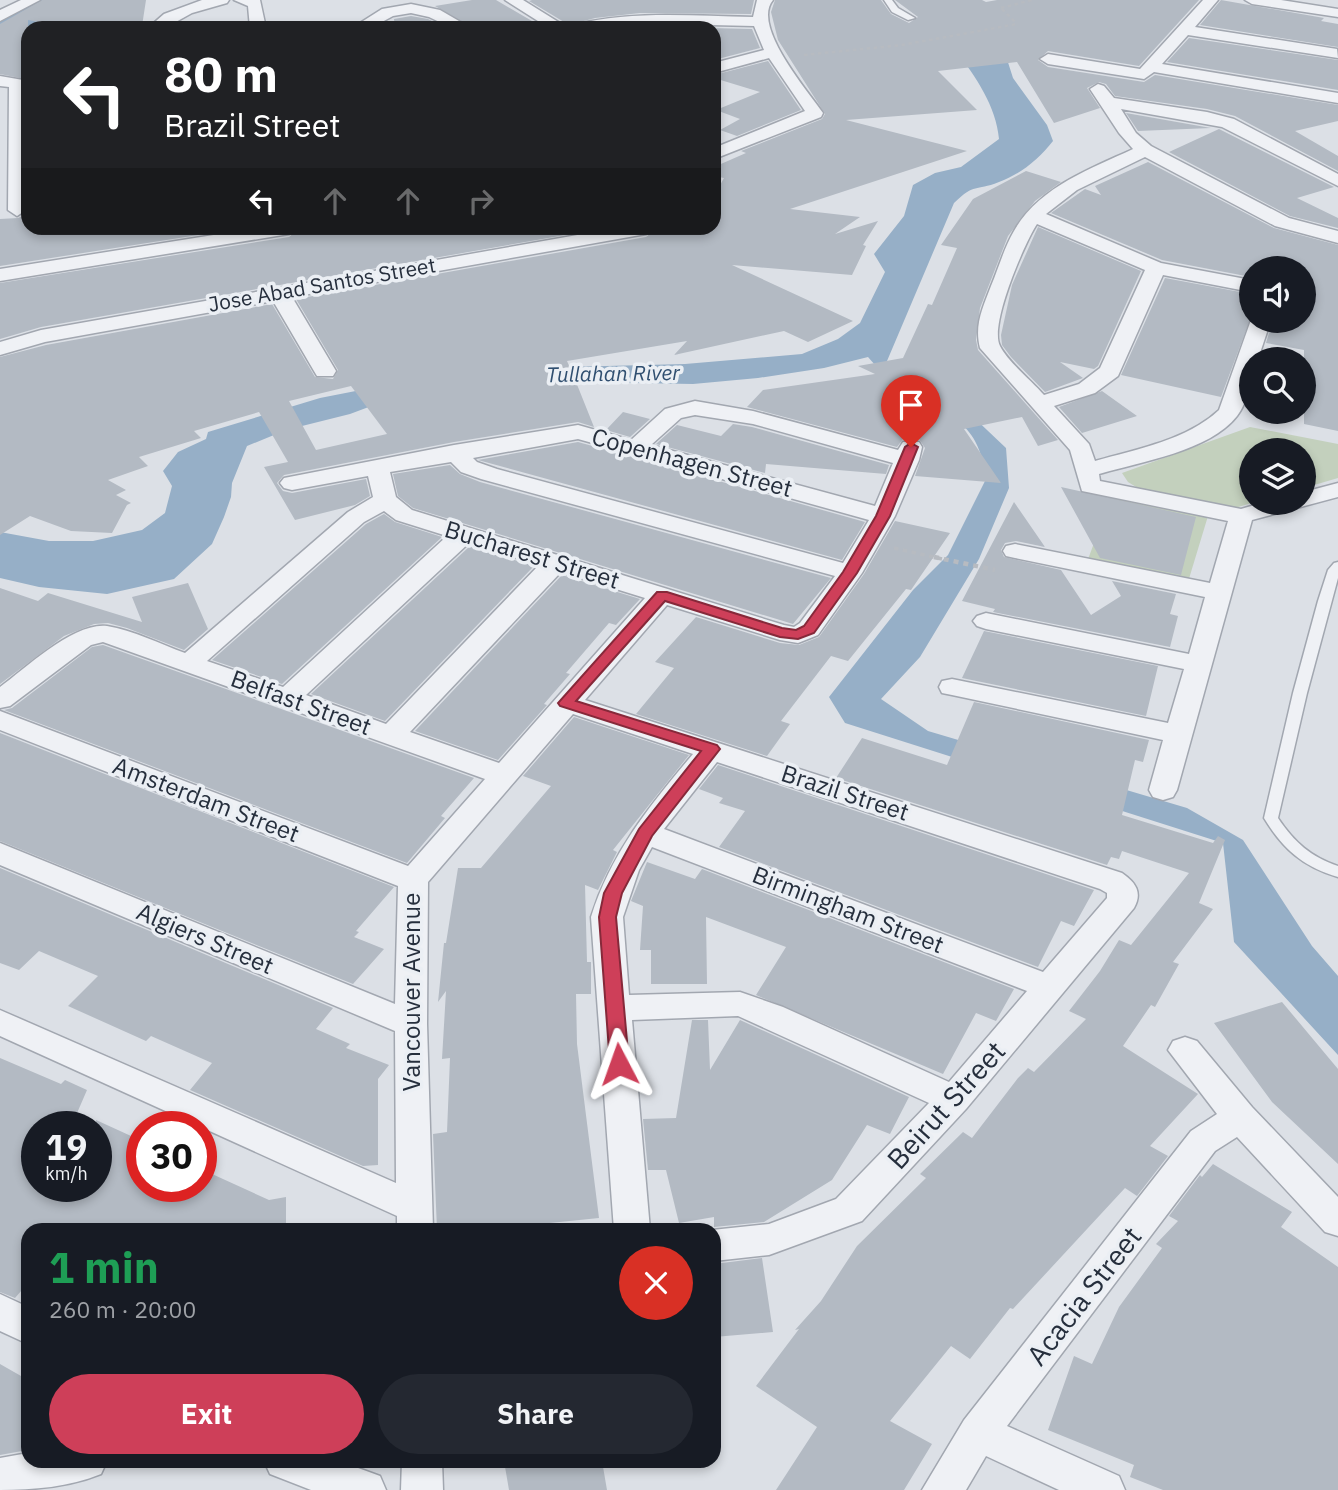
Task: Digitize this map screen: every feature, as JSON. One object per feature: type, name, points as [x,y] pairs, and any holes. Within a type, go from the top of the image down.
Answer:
[{"type":"street","points":[[0,16],[33,0]]},
{"type":"street","points":[[159,21],[222,0]]},
{"type":"street","points":[[512,0],[548,21]]},
{"type":"street","points":[[721,150],[815,113],[775,55],[760,22],[762,3],[766,0]]},
{"type":"street","points":[[1048,59],[1144,74],[1211,0]]},
{"type":"street","points":[[1252,0],[1338,13]]},
{"type":"street","points":[[254,1],[257,21]]},
{"type":"street","points":[[677,2],[683,21]]},
{"type":"street","points":[[370,21],[389,7],[402,5],[423,5],[451,21]]},
{"type":"street","points":[[1199,12],[1224,16]]},
{"type":"street","points":[[604,21],[627,21]]},
{"type":"street","points":[[721,23],[760,22]]},
{"type":"street","points":[[1185,30],[1338,53],[1307,93]]},
{"type":"street","points":[[721,66],[752,56],[775,55]]},
{"type":"street","points":[[1151,67],[1338,98]]},
{"type":"street","points":[[8,82],[15,210]]},
{"type":"street","points":[[1098,89],[1112,103],[1122,129],[1133,142],[1145,150],[1282,222],[1338,237]]},
{"type":"street","points":[[1112,103],[1207,117],[1228,123],[1338,181]]},
{"type":"street","points":[[1089,478],[1081,449],[996,356],[986,337],[989,316],[1020,239],[1034,216],[1073,187],[1145,150]]},
{"type":"street","points":[[1034,216],[1156,268],[1239,284]]},
{"type":"street","points":[[0,275],[217,235]]},
{"type":"street","name":"Jose Abad Santos Street","points":[[0,349],[41,336],[606,235]]},
{"type":"street","points":[[1040,402],[1088,390],[1101,382],[1110,371],[1156,268]]},
{"type":"street","points":[[279,293],[325,371]]},
{"type":"street","points":[[1089,478],[1193,438],[1222,422],[1229,412],[1256,333]]},
{"type":"street","points":[[454,452],[469,467],[489,474],[850,573],[883,516],[910,454],[691,407],[678,410],[635,448]]},
{"type":"street","name":"Copenhagen Street","points":[[292,483],[578,432],[883,516]]},
{"type":"street","points":[[189,663],[356,517],[385,500],[377,466]]},
{"type":"street","points":[[1089,478],[1245,515]]},
{"type":"street","points":[[1316,496],[1338,490]]},
{"type":"street","name":"Bucharest Street","points":[[385,500],[404,515],[463,535],[780,632],[798,635],[809,629],[850,573]]},
{"type":"street","points":[[1163,790],[1241,516]]},
{"type":"street","points":[[287,698],[463,535]]},
{"type":"street","points":[[1015,551],[1219,592]]},
{"type":"street","points":[[391,735],[555,563]]},
{"type":"street","name":"Vancouver Avenue","points":[[415,1219],[411,1024],[412,880],[662,595]]},
{"type":"street","points":[[986,621],[1199,664]]},
{"type":"street","name":"Belfast Street","points":[[0,700],[82,639],[95,634],[106,634],[506,776]]},
{"type":"street","points":[[952,687],[1179,734]]},
{"type":"street","name":"Brazil Street","points":[[566,703],[1111,881],[1122,888]]},
{"type":"street","name":"Amsterdam Street","points":[[0,720],[412,880]]},
{"type":"street","points":[[631,1223],[607,917],[613,893],[645,833],[712,749]]},
{"type":"street","name":"Birmingham Street","points":[[645,833],[1051,988]]},
{"type":"street","name":"Algiers Street","points":[[0,853],[411,1024]]},
{"type":"street","name":"Beirut Street","points":[[721,1244],[769,1239],[849,1210],[954,1099],[1051,988],[1123,900],[1122,888]]},
{"type":"street","points":[[615,1009],[740,1004],[954,1099]]},
{"type":"street","points":[[0,1022],[415,1219]]},
{"type":"street","points":[[1185,1050],[1240,1117],[1338,1221]]},
{"type":"street","name":"Acacia Street","points":[[943,1490],[978,1433],[1203,1141],[1240,1117]]},
{"type":"street","points":[[0,1311],[21,1323]]},
{"type":"street","points":[[978,1433],[1104,1490]]},
{"type":"street","points":[[0,1477],[49,1468]]},
{"type":"street","points":[[304,1468],[365,1490]]},
{"type":"street","points":[[422,1468],[422,1490]]},
{"type":"lane","points":[[888,0],[895,10],[911,18]]},
{"type":"lane","points":[[1338,566],[1334,570],[1317,626],[1294,712],[1271,818],[1285,842],[1308,862],[1338,872]]},
{"type":"path","points":[[775,55],[918,42],[1017,24],[1001,8],[1032,0]]},
{"type":"path","points":[[867,542],[979,567]]},
{"type":"green space","points":[[1250,427],[1307,438],[1239,438],[1239,507],[1235,508],[1141,490],[1128,482],[1122,473]]},
{"type":"green space","points":[[1316,440],[1338,444],[1338,478],[1316,484]]},
{"type":"green space","points":[[1111,497],[1208,516],[1188,582],[1087,562]]},
{"type":"water","name":"Tullahan River","points":[[956,51],[1005,53],[1013,78],[1047,125],[1053,141],[1036,160],[1022,170],[1007,179],[971,190],[954,203],[887,361],[968,412],[1006,448],[1009,488],[979,559],[920,657],[881,699],[928,731],[1187,808],[1243,840],[1312,946],[1338,976],[1338,1055],[1234,942],[1223,843],[845,723],[829,697],[913,590],[948,555],[987,477],[974,438],[965,427],[899,389],[868,357],[824,368],[693,384],[517,381],[390,399],[350,414],[286,430],[247,446],[232,483],[231,497],[224,517],[212,544],[174,579],[107,594],[39,587],[0,578],[0,532],[49,541],[93,541],[142,530],[165,513],[172,486],[163,471],[178,452],[206,439],[208,432],[320,398],[422,378],[567,367],[685,364],[802,354],[838,339],[860,323],[885,272],[874,254],[904,216],[913,185],[935,173],[961,167],[999,139],[989,104],[978,82]]},
{"type":"building","points":[[42,0],[146,0],[143,21],[21,21],[21,78],[0,74],[0,24]]},
{"type":"building","points":[[472,0],[496,0],[532,21],[461,21],[435,6]]},
{"type":"building","points":[[754,0],[751,14],[640,13],[584,21],[562,21],[529,1]]},
{"type":"building","points":[[775,0],[881,0],[891,14],[909,23],[918,17],[895,0],[1199,0],[1139,66],[1048,51],[1038,60],[1048,67],[1144,82],[1155,75],[1338,105],[1338,121],[1295,131],[1338,156],[1338,171],[1235,116],[1207,109],[1115,96],[1106,84],[1099,82],[1087,88],[1100,108],[1054,123],[1017,62],[938,71],[977,110],[846,120],[967,151],[790,209],[860,217],[835,234],[878,221],[863,245],[866,246],[852,275],[732,265],[853,321],[808,342],[784,331],[674,355],[687,341],[567,361],[573,375],[556,378],[576,382],[594,427],[578,422],[454,442],[284,475],[277,483],[283,491],[292,493],[366,479],[370,496],[355,505],[295,520],[264,467],[288,462],[259,412],[194,431],[201,438],[139,457],[148,466],[108,480],[126,490],[116,495],[131,503],[127,505],[112,533],[71,531],[30,516],[0,535],[0,357],[46,345],[272,304],[315,377],[333,379],[338,370],[296,299],[648,235],[721,235],[721,183],[724,178],[721,177],[721,164],[746,153],[741,151],[822,119],[825,114],[778,40],[771,12]],"holes":[[[351,386],[387,434],[316,450],[289,401]]]},
{"type":"building","points":[[1221,0],[1324,18],[1321,21],[1338,24],[1338,47],[1200,25]]},
{"type":"building","points":[[411,16],[432,21],[394,21]]},
{"type":"building","points":[[721,28],[752,29],[760,48],[721,58]]},
{"type":"building","points":[[1189,38],[1338,60],[1338,90],[1167,62]]},
{"type":"building","points":[[768,61],[801,110],[737,136],[721,130],[740,119],[721,112],[721,108],[760,92],[721,80],[721,73]]},
{"type":"building","points":[[1126,113],[1211,128],[1138,131]]},
{"type":"building","points":[[1219,129],[1334,187],[1297,198],[1338,218],[1338,228],[1290,216],[1169,152]]},
{"type":"building","points":[[1148,162],[1274,228],[1338,245],[1338,431],[1304,424],[1316,424],[1316,347],[1288,347],[1266,343],[1269,333],[1316,333],[1316,256],[1239,256],[1239,275],[1162,260],[1051,213],[1085,189],[1101,195],[1095,186]]},
{"type":"building","points":[[1026,171],[1061,182],[1035,201],[1008,236],[980,308],[976,340],[978,350],[1058,440],[1038,446],[1022,417],[964,429],[1001,483],[915,476],[925,448],[919,439],[903,439],[897,447],[747,407],[763,390],[875,374],[858,366],[903,358],[928,304],[932,305],[957,248],[941,245],[973,199]]},
{"type":"building","points":[[21,217],[21,235],[198,235],[0,266],[0,219]]},
{"type":"building","points":[[1038,227],[1141,271],[1098,366],[1094,369],[1060,362],[1083,378],[1045,392],[1011,357],[1002,345],[1001,335],[1012,285]]},
{"type":"building","points":[[565,235],[41,327],[0,339],[0,283],[289,237]]},
{"type":"building","points":[[1165,278],[1239,292],[1239,333],[1245,333],[1221,397],[1121,375]]},
{"type":"building","points":[[1102,391],[1137,416],[1082,433],[1059,407]]},
{"type":"building","points":[[623,412],[650,419],[630,437],[606,430]]},
{"type":"building","points":[[733,424],[889,465],[886,474],[766,464],[765,473],[656,444],[677,425],[721,436]]},
{"type":"building","points":[[578,442],[865,522],[842,560],[478,460]]},
{"type":"building","points":[[450,465],[460,474],[480,482],[831,578],[793,624],[413,508],[398,496],[393,474]]},
{"type":"building","points":[[1061,487],[1196,517],[1181,575],[1100,558]]},
{"type":"building","points":[[1014,502],[1045,547],[1016,541],[1005,543],[1001,550],[1004,557],[1061,570],[1091,615],[1121,596],[1112,581],[1176,594],[1170,614],[1178,616],[1170,647],[993,612],[995,609],[962,601]]},
{"type":"building","points":[[384,514],[395,522],[442,537],[282,684],[212,660],[366,524]]},
{"type":"building","points":[[895,521],[950,533],[911,590],[906,589],[848,661],[831,656],[781,721],[790,724],[767,756],[636,714],[674,668],[655,662],[696,617],[780,643],[799,645],[819,637],[864,574]]},
{"type":"building","points":[[470,546],[534,566],[385,721],[311,694]]},
{"type":"building","points":[[562,575],[640,599],[616,625],[609,623],[566,673],[570,674],[544,704],[547,705],[498,760],[415,731]]},
{"type":"building","points":[[188,583],[208,629],[184,650],[127,628],[108,623],[94,624],[64,636],[0,684],[0,588],[38,601],[48,593],[142,622],[132,597]]},
{"type":"building","points":[[984,631],[1158,666],[1146,716],[962,678]]},
{"type":"building","points":[[103,645],[474,778],[441,816],[445,818],[407,863],[4,710],[12,708],[92,647]]},
{"type":"building","points":[[974,702],[1149,740],[1143,762],[1135,760],[1122,815],[1213,843],[1218,836],[1225,840],[1199,903],[1213,909],[1173,962],[1179,964],[1155,1007],[1151,1005],[1123,1046],[1198,1094],[1150,1146],[1168,1156],[1137,1196],[1125,1188],[1013,1309],[1010,1308],[970,1359],[951,1346],[890,1421],[932,1444],[904,1490],[776,1490],[817,1427],[756,1386],[799,1329],[795,1330],[821,1301],[857,1246],[926,1178],[920,1174],[963,1132],[972,1138],[1018,1078],[1028,1068],[1034,1072],[1086,1019],[1069,1011],[1100,971],[1119,940],[1131,945],[1189,873],[1122,851],[1119,859],[1111,857],[1107,865],[836,778],[862,738],[947,765]]},
{"type":"building","points":[[574,717],[689,755],[613,850],[617,852],[598,890],[585,885],[587,962],[591,962],[591,994],[576,994],[577,1044],[599,1218],[550,1223],[437,1223],[433,1134],[447,1132],[450,1058],[442,1059],[446,991],[438,1002],[444,943],[458,868],[481,868],[551,786],[523,776]]},
{"type":"building","points":[[0,733],[394,887],[356,931],[359,932],[354,937],[384,949],[353,984],[0,841]]},
{"type":"building","points":[[718,765],[1094,890],[1074,926],[1061,921],[1038,967],[719,847],[745,811],[719,803],[723,798],[699,789]]},
{"type":"building","points":[[647,862],[695,879],[702,869],[1014,989],[996,1021],[976,1013],[943,1074],[756,995],[786,947],[706,917],[707,984],[651,984],[651,950],[640,950],[643,906],[631,901]]},
{"type":"building","points":[[0,868],[333,1008],[316,1029],[350,1044],[346,1048],[389,1065],[378,1079],[378,1165],[363,1166],[190,1090],[212,1063],[151,1036],[146,1041],[68,1006],[98,976],[39,951],[19,970],[0,963]]},
{"type":"building","points":[[1282,1002],[1338,1069],[1338,1164],[1272,1102],[1214,1023]]},
{"type":"building","points":[[692,1020],[708,1020],[710,1070],[740,1020],[909,1097],[890,1134],[867,1125],[832,1180],[764,1222],[721,1226],[721,1223],[714,1223],[714,1217],[679,1223],[666,1170],[648,1170],[643,1119],[676,1118]]},
{"type":"building","points":[[0,1058],[61,1084],[65,1080],[87,1090],[78,1111],[21,1111],[21,1202],[112,1202],[112,1127],[126,1134],[126,1202],[217,1202],[217,1176],[269,1200],[286,1197],[286,1223],[21,1223],[21,1291],[15,1298],[0,1292]]},
{"type":"building","points":[[1213,1164],[1292,1212],[1281,1227],[1338,1267],[1338,1490],[1163,1490],[1130,1477],[1134,1465],[1048,1430],[1074,1356],[1092,1364],[1119,1307],[1162,1248],[1156,1244],[1178,1221],[1169,1216],[1200,1175],[1202,1177]]},
{"type":"building","points":[[762,1258],[773,1332],[721,1336],[721,1263]]},
{"type":"building","points":[[0,1364],[21,1376],[21,1451],[0,1455]]},
{"type":"building","points":[[505,1468],[603,1468],[607,1490],[509,1490]]},
{"type":"waterway","points":[[0,22],[29,19],[48,0]]},
{"type":"route","points":[[619,1064],[607,917],[613,893],[645,833],[712,749],[566,703],[662,595],[780,632],[798,635],[809,629],[850,573],[883,516],[908,460],[911,447]]}]
